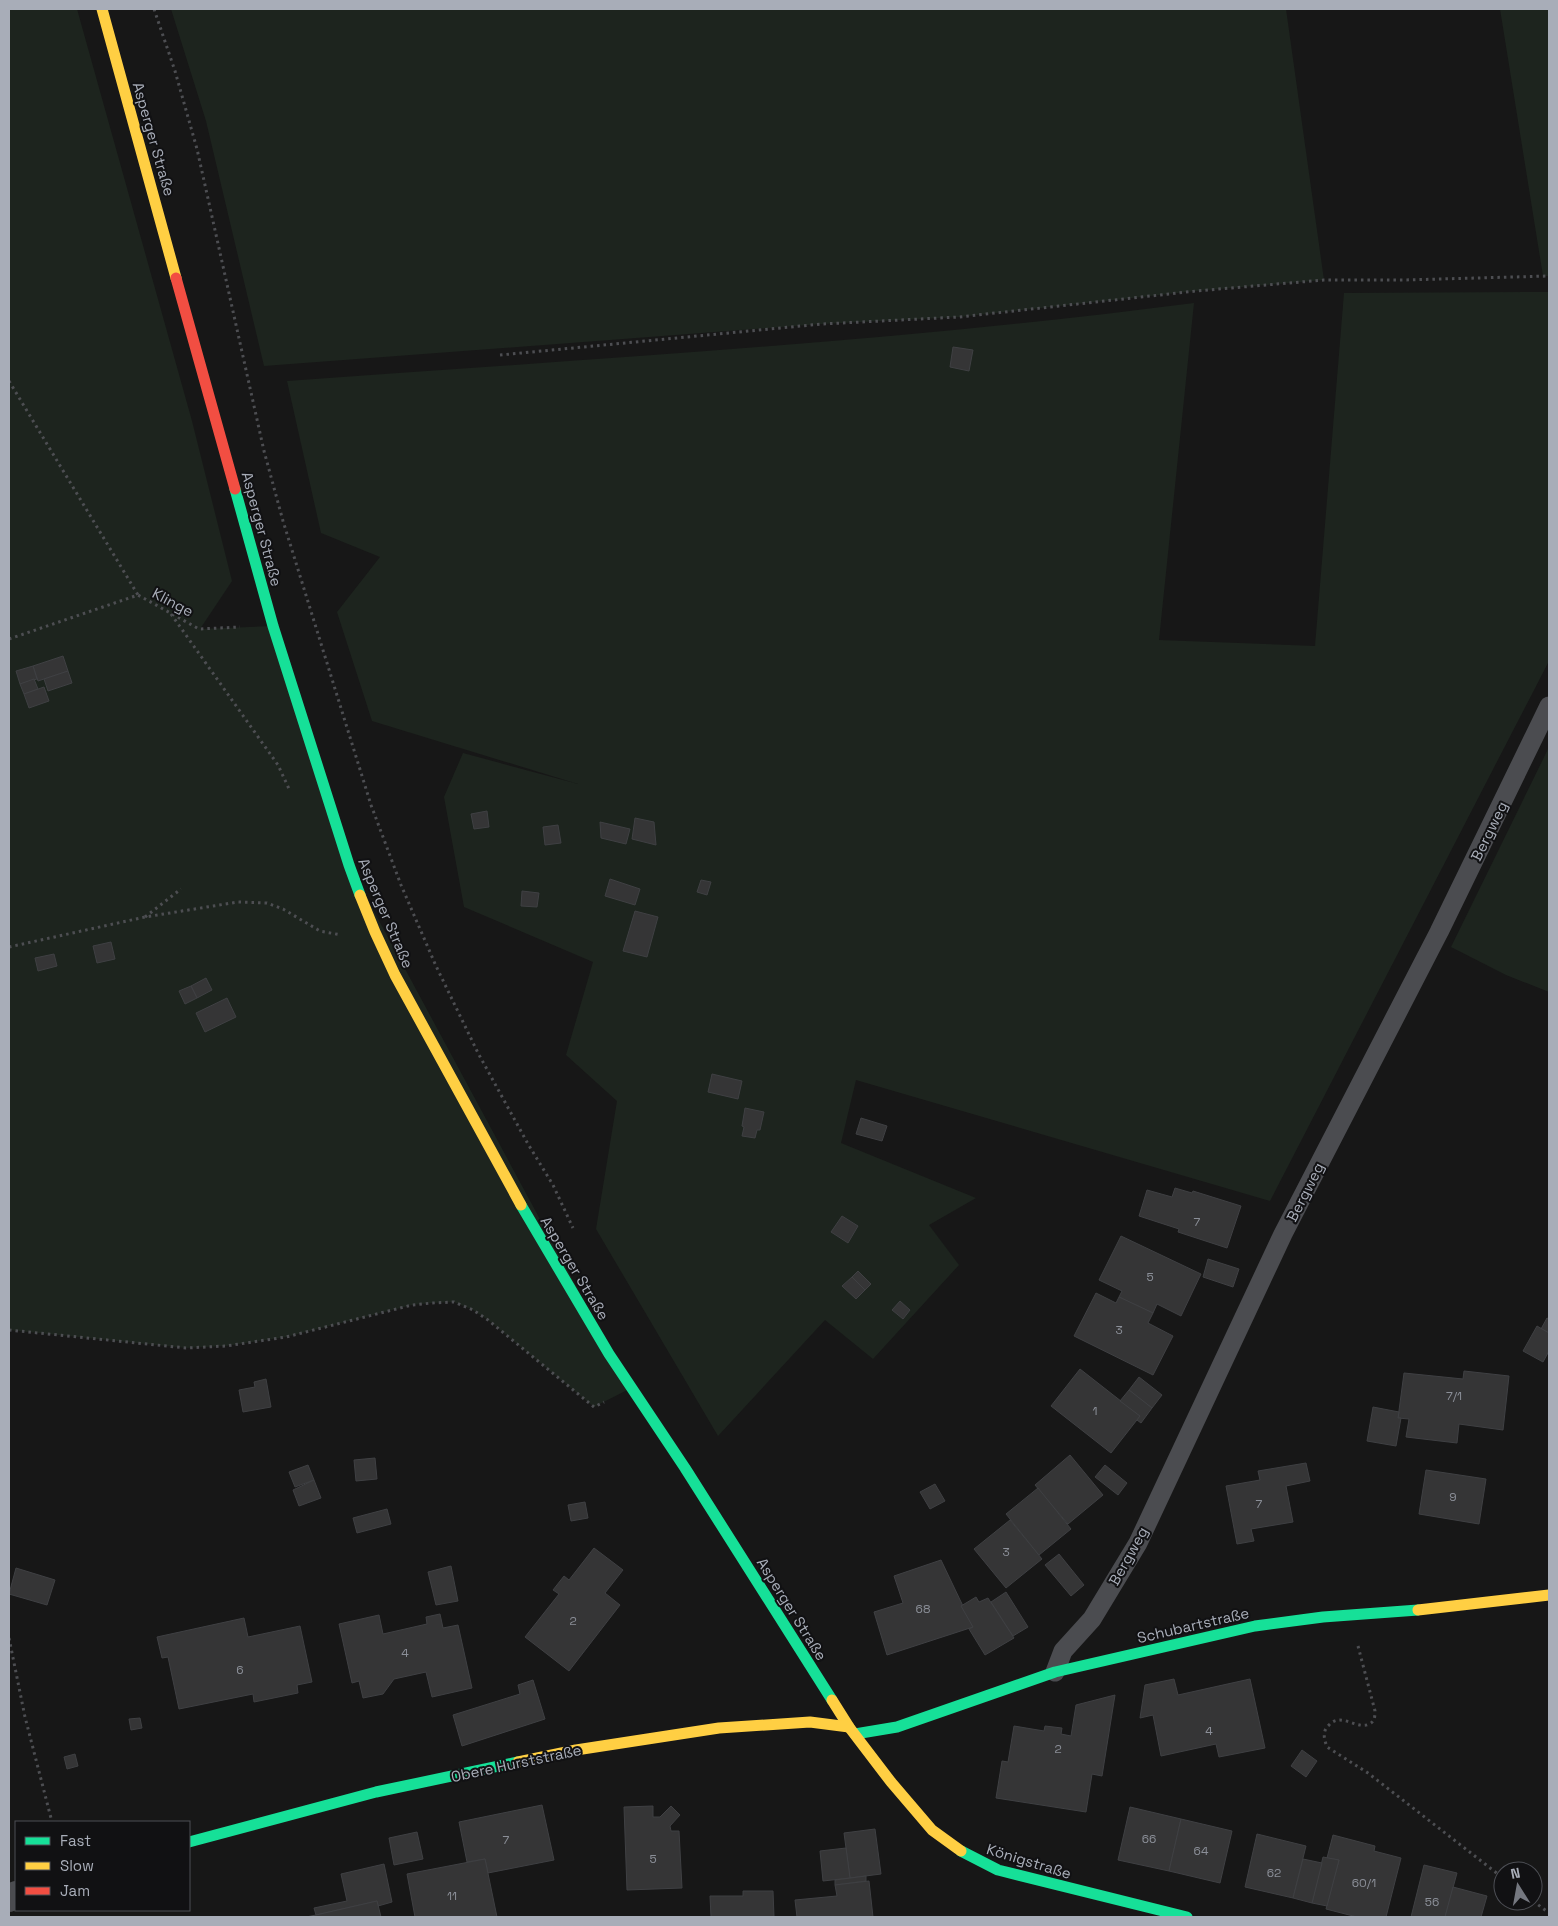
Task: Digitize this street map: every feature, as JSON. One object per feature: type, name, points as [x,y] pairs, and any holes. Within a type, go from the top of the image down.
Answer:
[{"type":"main road","name":"Asperger Straße","points":[[102,9],[274,626],[349,865],[375,932],[395,975],[540,1239],[631,1388],[685,1468],[852,1731]]},
{"type":"main road","name":"Schubartstraße","points":[[852,1731],[897,1727],[1055,1672],[1255,1626],[1323,1617],[1416,1610],[1549,1595]]},
{"type":"main road","name":"Obere Hurststraße","points":[[190,1842],[376,1792],[576,1750],[719,1728],[810,1722],[852,1731]]},
{"type":"main road","name":"Königstraße","points":[[852,1731],[891,1782],[932,1830],[966,1855],[998,1870],[1187,1917]]},
{"type":"lane","name":"Bergweg","points":[[1055,1672],[1063,1651],[1092,1619],[1138,1542],[1283,1234],[1439,932],[1549,706]]},
{"type":"path","points":[[154,9],[175,72],[197,149],[264,451],[283,521],[371,805],[401,885],[436,966],[478,1054],[553,1186],[576,1235]]},
{"type":"path","points":[[500,355],[822,324],[960,317],[1196,291],[1324,280],[1549,276]]},
{"type":"path","points":[[9,381],[138,596]]},
{"type":"path","name":"Klinge","points":[[9,639],[138,596],[199,629],[274,626]]},
{"type":"path","points":[[145,917],[181,889]]},
{"type":"path","points":[[9,947],[145,917],[238,902],[267,903],[283,908],[320,931],[352,937],[375,932]]},
{"type":"path","points":[[9,1330],[186,1348],[226,1346],[286,1337],[412,1305],[454,1302],[473,1310],[488,1320],[594,1407],[631,1388]]},
{"type":"path","points":[[9,1638],[25,1717],[52,1821]]},
{"type":"path","points":[[1356,1638],[1375,1711],[1374,1719],[1371,1723],[1362,1725],[1342,1719],[1334,1720],[1326,1727],[1324,1737],[1327,1747],[1368,1773],[1493,1870]]},
{"type":"shaded area","points":[[9,9],[77,9],[192,421],[232,581],[200,629],[273,626],[349,865],[631,1388],[594,1407],[488,1320],[473,1310],[454,1302],[412,1305],[286,1337],[226,1346],[186,1348],[9,1330]]},
{"type":"shaded area","points":[[171,9],[1286,9],[1324,280],[1196,291],[960,317],[822,324],[264,366],[206,121]]},
{"type":"shaded area","points":[[1500,9],[1549,9],[1549,276],[1543,276]]},
{"type":"shaded area","points":[[1549,292],[1549,661],[1270,1201],[856,1080],[841,1143],[976,1198],[929,1225],[959,1265],[873,1359],[825,1320],[718,1436],[596,1229],[617,1101],[566,1055],[593,962],[464,907],[444,797],[463,753],[578,784],[372,721],[337,612],[380,557],[321,533],[287,381],[854,339],[968,329],[1194,303],[1159,640],[1315,646],[1344,293]]},
{"type":"shaded area","points":[[1549,747],[1549,992],[1506,975],[1451,947]]},
{"type":"building","points":[[953,347],[973,350],[969,371],[950,367]]},
{"type":"building","points":[[63,656],[68,671],[38,681],[33,666]]},
{"type":"building","points":[[33,666],[37,679],[20,684],[16,671]]},
{"type":"building","points":[[68,671],[72,683],[48,691],[44,679]]},
{"type":"building","points":[[34,679],[38,689],[24,694],[20,684]]},
{"type":"building","points":[[44,687],[49,701],[29,708],[24,694]]},
{"type":"building","points":[[487,811],[489,827],[474,829],[471,814]]},
{"type":"building","points":[[635,818],[654,822],[656,845],[632,839]]},
{"type":"building","points":[[600,822],[630,829],[626,844],[601,838]]},
{"type":"building","points":[[558,825],[561,843],[545,845],[543,827]]},
{"type":"building","points":[[610,879],[640,889],[635,905],[605,896]]},
{"type":"building","points":[[701,880],[711,882],[707,895],[697,892]]},
{"type":"building","points":[[522,891],[539,893],[537,907],[521,906]]},
{"type":"building","points":[[635,911],[658,917],[647,957],[623,951]]},
{"type":"building","points":[[111,942],[115,959],[97,963],[93,946]]},
{"type":"building","points":[[54,954],[57,966],[38,971],[35,958]]},
{"type":"building","points":[[206,978],[212,990],[197,998],[191,986]]},
{"type":"building","points":[[191,986],[197,998],[185,1004],[179,991]]},
{"type":"building","points":[[227,998],[236,1017],[205,1032],[196,1013]]},
{"type":"building","points":[[712,1074],[742,1081],[738,1099],[708,1092]]},
{"type":"building","points":[[745,1108],[764,1112],[760,1130],[757,1130],[755,1138],[742,1136]]},
{"type":"building","points":[[861,1118],[887,1126],[882,1141],[856,1134]]},
{"type":"building","points":[[1175,1188],[1192,1193],[1193,1191],[1241,1206],[1227,1248],[1178,1232],[1179,1229],[1139,1216],[1147,1190],[1172,1197]]},
{"type":"building","points":[[842,1216],[858,1226],[848,1243],[831,1232]]},
{"type":"building","points":[[1121,1236],[1201,1274],[1181,1316],[1157,1304],[1153,1313],[1119,1297],[1122,1291],[1099,1280]]},
{"type":"building","points":[[1208,1259],[1239,1269],[1233,1287],[1203,1277]]},
{"type":"building","points":[[858,1271],[871,1284],[865,1290],[852,1277]]},
{"type":"building","points":[[852,1277],[865,1290],[856,1299],[842,1286]]},
{"type":"building","points":[[1096,1293],[1116,1303],[1119,1297],[1153,1313],[1148,1323],[1173,1336],[1153,1375],[1074,1336]]},
{"type":"building","points":[[900,1301],[910,1310],[903,1319],[892,1310]]},
{"type":"building","points":[[1547,1318],[1549,1319],[1549,1333],[1541,1329]]},
{"type":"building","points":[[1537,1326],[1549,1333],[1549,1351],[1543,1362],[1523,1351]]},
{"type":"building","points":[[1080,1369],[1140,1416],[1111,1453],[1051,1406]]},
{"type":"building","points":[[1464,1371],[1509,1376],[1503,1430],[1459,1424],[1457,1443],[1406,1437],[1409,1419],[1398,1418],[1404,1373],[1463,1379]]},
{"type":"building","points":[[1139,1377],[1162,1395],[1152,1408],[1129,1390]]},
{"type":"building","points":[[266,1379],[271,1407],[243,1412],[239,1390],[255,1387],[254,1382]]},
{"type":"building","points":[[1129,1390],[1152,1408],[1141,1423],[1137,1420],[1140,1416],[1120,1401]]},
{"type":"building","points":[[1373,1407],[1399,1412],[1398,1418],[1401,1418],[1396,1446],[1367,1441]]},
{"type":"building","points":[[1070,1455],[1103,1495],[1068,1524],[1035,1485]]},
{"type":"building","points":[[375,1458],[377,1479],[356,1481],[354,1460]]},
{"type":"building","points":[[1306,1463],[1310,1481],[1286,1486],[1293,1522],[1251,1529],[1254,1541],[1237,1544],[1226,1486],[1260,1480],[1258,1471]]},
{"type":"building","points":[[308,1465],[314,1480],[295,1487],[289,1472]]},
{"type":"building","points":[[1105,1465],[1127,1483],[1118,1495],[1095,1477]]},
{"type":"building","points":[[1426,1470],[1486,1479],[1479,1524],[1419,1514]]},
{"type":"building","points":[[314,1480],[321,1498],[299,1506],[293,1490]]},
{"type":"building","points":[[935,1484],[945,1501],[930,1509],[920,1492]]},
{"type":"building","points":[[1038,1488],[1071,1529],[1039,1555],[1006,1514]]},
{"type":"building","points":[[585,1502],[588,1518],[571,1521],[568,1505]]},
{"type":"building","points":[[387,1509],[391,1524],[357,1533],[353,1518]]},
{"type":"building","points":[[1010,1520],[1042,1559],[1006,1588],[974,1549]]},
{"type":"building","points":[[594,1548],[623,1570],[605,1593],[620,1605],[569,1671],[525,1637],[559,1594],[553,1590],[564,1576],[569,1580]]},
{"type":"building","points":[[1059,1554],[1084,1585],[1071,1596],[1045,1565]]},
{"type":"building","points":[[941,1560],[973,1627],[887,1655],[874,1612],[903,1603],[894,1576]]},
{"type":"building","points":[[451,1566],[458,1601],[436,1605],[428,1572]]},
{"type":"building","points":[[16,1568],[55,1580],[47,1605],[9,1594]]},
{"type":"building","points":[[1006,1592],[1028,1627],[1013,1636],[991,1602]]},
{"type":"building","points":[[976,1597],[979,1602],[988,1598],[1014,1638],[985,1655],[969,1629],[973,1627],[961,1606]]},
{"type":"building","points":[[440,1614],[443,1628],[458,1625],[472,1688],[432,1697],[426,1672],[394,1679],[383,1694],[363,1698],[359,1681],[352,1683],[339,1624],[379,1615],[383,1634],[427,1624],[426,1617]]},
{"type":"building","points":[[244,1618],[248,1637],[300,1626],[312,1682],[297,1685],[298,1693],[254,1702],[253,1694],[179,1709],[168,1657],[162,1658],[157,1637]]},
{"type":"building","points":[[1174,1679],[1178,1695],[1250,1679],[1265,1748],[1219,1757],[1216,1744],[1161,1756],[1153,1715],[1140,1718],[1145,1685]]},
{"type":"building","points":[[533,1680],[545,1719],[462,1746],[453,1715],[520,1694],[518,1685]]},
{"type":"building","points":[[1115,1695],[1102,1776],[1092,1774],[1086,1812],[996,1798],[1002,1761],[1008,1762],[1014,1726],[1044,1731],[1045,1726],[1062,1728],[1061,1734],[1071,1736],[1076,1705]]},
{"type":"building","points":[[140,1718],[142,1728],[131,1730],[129,1719]]},
{"type":"building","points":[[1302,1750],[1317,1761],[1306,1777],[1291,1766]]},
{"type":"building","points":[[75,1754],[78,1766],[67,1769],[64,1757]]},
{"type":"building","points":[[542,1805],[554,1860],[488,1873],[485,1859],[467,1862],[459,1822]]},
{"type":"building","points":[[653,1806],[653,1817],[660,1817],[671,1806],[680,1815],[670,1826],[671,1831],[679,1831],[682,1888],[627,1890],[624,1807]]},
{"type":"building","points":[[1130,1807],[1181,1819],[1169,1871],[1118,1860]]},
{"type":"building","points":[[1181,1819],[1232,1831],[1220,1883],[1169,1871]]},
{"type":"building","points":[[875,1829],[881,1874],[850,1878],[844,1833]]},
{"type":"building","points":[[417,1832],[423,1859],[394,1865],[389,1838]]},
{"type":"building","points":[[1257,1834],[1306,1846],[1293,1898],[1245,1887]]},
{"type":"building","points":[[1333,1835],[1375,1846],[1374,1851],[1401,1858],[1386,1917],[1357,1917],[1326,1909],[1339,1860],[1327,1858]]},
{"type":"building","points":[[846,1848],[850,1878],[823,1881],[820,1851]]},
{"type":"building","points":[[1323,1857],[1339,1860],[1327,1906],[1312,1903]]},
{"type":"building","points":[[485,1859],[497,1917],[415,1917],[407,1874]]},
{"type":"building","points":[[1303,1859],[1322,1863],[1312,1903],[1293,1898]]},
{"type":"building","points":[[384,1864],[392,1902],[378,1906],[377,1901],[316,1915],[314,1908],[347,1901],[341,1874]]},
{"type":"building","points":[[1424,1865],[1457,1873],[1445,1917],[1411,1917]]},
{"type":"building","points":[[866,1876],[866,1881],[835,1885],[835,1880]]},
{"type":"building","points":[[869,1881],[873,1917],[797,1917],[795,1900],[837,1896],[835,1885]]},
{"type":"building","points":[[1453,1887],[1487,1896],[1481,1917],[1445,1917]]},
{"type":"building","points":[[743,1891],[773,1891],[774,1917],[711,1917],[710,1896],[743,1896]]},
{"type":"building","points":[[377,1901],[381,1917],[306,1917],[316,1915]]},
{"type":"traffic: fast","points":[[235,489],[273,626],[360,895]]},
{"type":"traffic: fast","points":[[521,1205],[609,1354],[685,1468],[832,1700]]},
{"type":"traffic: fast","points":[[855,1734],[897,1727],[1055,1672],[1255,1626],[1323,1617],[1418,1610]]},
{"type":"traffic: fast","points":[[190,1842],[376,1792],[518,1762]]},
{"type":"traffic: fast","points":[[961,1851],[998,1870],[1187,1917]]},
{"type":"traffic: slow","points":[[102,9],[176,278]]},
{"type":"traffic: slow","points":[[360,895],[395,975],[521,1205]]},
{"type":"traffic: slow","points":[[1418,1610],[1549,1595]]},
{"type":"traffic: slow","points":[[832,1700],[849,1727],[891,1782],[932,1830],[961,1851]]},
{"type":"traffic: slow","points":[[518,1762],[576,1750],[719,1728],[810,1722],[849,1727]]},
{"type":"traffic: jam","points":[[176,278],[235,489]]}]
